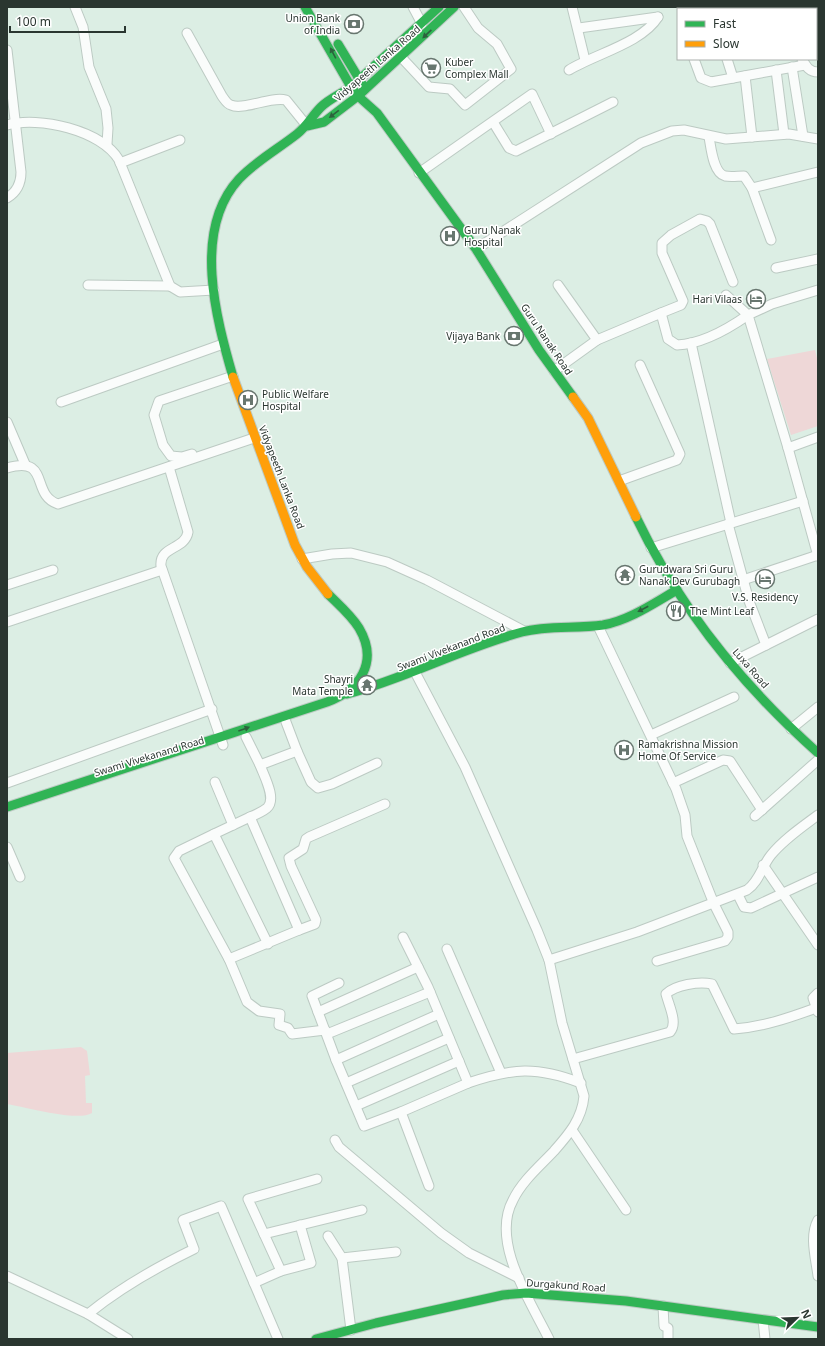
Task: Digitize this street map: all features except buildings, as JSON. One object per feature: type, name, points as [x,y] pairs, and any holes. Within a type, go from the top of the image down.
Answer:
[{"type":"street","points":[[75,7],[83,27],[89,67],[106,109],[108,128],[107,144]]},
{"type":"street","name":"Guru Nanak Road","points":[[306,7],[351,88],[376,113],[476,249],[519,319],[588,418],[651,548],[677,590]]},
{"type":"street","points":[[413,7],[422,24]]},
{"type":"street","name":"Vidyapeeth Lanka Road","points":[[336,699],[347,694],[359,681],[365,670],[368,655],[364,639],[355,621],[318,581],[302,559],[232,376],[223,344],[214,290],[214,235],[217,216],[225,198],[246,172],[307,126],[318,109],[351,88],[440,7]]},
{"type":"street","name":"Vidyapeeth Lanka Road","points":[[307,126],[324,122],[366,90],[454,7]]},
{"type":"street","points":[[401,57],[429,87],[450,89],[465,105],[512,69],[497,44],[478,28],[464,7]]},
{"type":"street","points":[[572,7],[586,60]]},
{"type":"street","points":[[569,70],[586,60],[623,44],[643,32],[655,22],[658,16],[578,28]]},
{"type":"street","points":[[188,33],[222,96],[230,105],[236,107],[273,99],[286,100],[307,126]]},
{"type":"street","name":"Guru Nanak Road","points":[[333,35],[366,90],[376,113]]},
{"type":"street","points":[[7,50],[17,122],[21,181],[17,189],[7,198]]},
{"type":"street","points":[[694,60],[699,76],[704,80],[711,82],[792,67],[804,62],[812,72],[818,72]]},
{"type":"street","points":[[727,60],[733,78]]},
{"type":"street","points":[[792,67],[803,136]]},
{"type":"street","points":[[776,70],[784,134]]},
{"type":"street","points":[[745,76],[752,137]]},
{"type":"street","points":[[419,172],[532,94],[550,134]]},
{"type":"street","points":[[493,122],[513,151],[519,150],[613,102]]},
{"type":"street","points":[[7,125],[17,122],[41,123],[59,126],[94,137],[107,144],[115,152],[120,163],[170,286]]},
{"type":"street","points":[[476,249],[656,136],[672,131],[684,130],[726,140],[784,134],[818,139]]},
{"type":"street","points":[[709,137],[716,165],[720,174],[727,176],[744,176],[752,188],[771,240]]},
{"type":"street","points":[[120,163],[180,140]]},
{"type":"street","points":[[752,188],[818,172]]},
{"type":"street","points":[[554,371],[597,340],[681,305],[683,302],[662,253],[662,243],[671,235],[700,219],[708,221],[710,224],[733,282]]},
{"type":"street","points":[[776,268],[818,258]]},
{"type":"street","points":[[88,285],[170,286],[180,292],[214,290]]},
{"type":"street","points":[[558,285],[597,340]]},
{"type":"street","points":[[661,313],[668,339],[677,345],[691,342],[722,331],[748,315],[772,304],[818,290]]},
{"type":"street","points":[[726,295],[748,315],[818,555],[743,580]]},
{"type":"street","points":[[691,342],[729,524],[753,614],[766,645]]},
{"type":"street","points":[[60,402],[223,344]]},
{"type":"street","points":[[619,481],[670,463],[680,457],[678,446],[640,365]]},
{"type":"street","points":[[232,376],[160,401],[154,415],[163,445],[171,456],[182,457],[254,435]]},
{"type":"street","points":[[7,422],[25,464],[37,473],[46,497],[58,504],[169,467],[254,435]]},
{"type":"street","points":[[788,448],[818,438]]},
{"type":"street","points":[[7,468],[25,464]]},
{"type":"street","points":[[169,467],[188,532],[187,537],[182,543],[166,551],[160,560],[162,570],[222,741]]},
{"type":"street","points":[[651,548],[803,501]]},
{"type":"street","points":[[302,559],[332,554],[351,553],[387,562],[427,580],[524,632]]},
{"type":"street","points":[[7,585],[53,570]]},
{"type":"street","points":[[7,622],[162,570]]},
{"type":"street","name":"Swami Vivekanand Road","points":[[347,694],[391,681],[455,655],[524,632],[540,628],[598,626],[624,618],[677,590]]},
{"type":"street","name":"Luxa Road","points":[[677,590],[730,663],[791,729],[818,752]]},
{"type":"street","points":[[730,663],[818,619]]},
{"type":"street","points":[[598,626],[673,783],[685,815],[687,836],[714,904],[728,932],[728,937],[725,941],[657,961]]},
{"type":"street","points":[[415,672],[464,767],[549,960],[562,1023],[584,1096],[583,1107],[572,1130],[512,1200],[506,1234],[508,1250],[519,1278],[549,1339]]},
{"type":"street","points":[[651,736],[734,696]]},
{"type":"street","name":"Swami Vivekanand Road","points":[[7,815],[64,793],[222,741],[304,707],[318,705],[336,699]]},
{"type":"street","name":"Swami Vivekanand Road","points":[[7,807],[33,797],[222,741],[246,737],[286,722],[318,705]]},
{"type":"street","points":[[791,729],[818,707]]},
{"type":"street","points":[[7,782],[212,709]]},
{"type":"street","points":[[286,722],[311,782],[318,788],[332,784],[376,764]]},
{"type":"street","points":[[246,737],[260,766],[270,793],[270,804],[267,808],[250,817],[179,851],[174,858],[229,959],[246,1002],[259,1011],[280,1014],[279,1025],[288,1028],[292,1034],[326,1032],[430,992]]},
{"type":"street","points":[[260,766],[297,751]]},
{"type":"street","points":[[673,783],[723,760],[730,761],[758,813],[818,760]]},
{"type":"street","points":[[215,782],[233,825]]},
{"type":"street","points":[[229,959],[315,924],[316,920],[291,866],[289,858],[303,849],[306,839],[309,837],[385,804]]},
{"type":"street","points":[[549,960],[637,932],[738,895],[753,886],[763,865],[778,847],[818,814]]},
{"type":"street","points":[[250,817],[299,930]]},
{"type":"street","points":[[214,834],[268,944]]},
{"type":"street","points":[[7,847],[20,877]]},
{"type":"street","points":[[763,865],[818,945]]},
{"type":"street","points":[[738,895],[742,904],[748,908],[756,907],[818,878]]},
{"type":"street","points":[[403,937],[430,992],[468,1083]]},
{"type":"street","points":[[447,949],[501,1073]]},
{"type":"street","points":[[318,1012],[418,967]]},
{"type":"street","points":[[573,1058],[670,1032],[673,1028],[674,1021],[666,994],[671,989],[704,982],[712,984],[734,1029],[748,1028],[817,1011],[813,998],[818,993]]},
{"type":"street","points":[[339,984],[312,996],[336,1060],[364,1126],[402,1112],[468,1083],[501,1073],[528,1070],[542,1071],[559,1074],[581,1083]]},
{"type":"street","points":[[336,1060],[439,1014]]},
{"type":"street","points":[[346,1083],[450,1038]]},
{"type":"street","points":[[356,1106],[459,1061]]},
{"type":"street","points":[[402,1112],[429,1186]]},
{"type":"street","points":[[572,1130],[626,1210]]},
{"type":"street","points":[[335,1140],[339,1147],[441,1233],[483,1262],[519,1278]]},
{"type":"street","points":[[281,1271],[248,1199],[317,1179]]},
{"type":"street","points":[[88,1314],[122,1289],[155,1269],[194,1249],[183,1220],[221,1206],[278,1339]]},
{"type":"street","points":[[264,1234],[362,1210]]},
{"type":"street","points":[[818,1220],[814,1227],[813,1236],[818,1276]]},
{"type":"street","points":[[254,1284],[281,1271],[311,1263],[300,1226]]},
{"type":"street","points":[[328,1236],[342,1258],[351,1330]]},
{"type":"street","points":[[342,1258],[396,1252]]},
{"type":"street","points":[[7,1276],[88,1314],[128,1339]]},
{"type":"street","name":"Durgakund Road","points":[[316,1339],[342,1336],[351,1330],[503,1296],[526,1293],[626,1301],[818,1327]]},
{"type":"street","points":[[663,1306],[664,1326],[668,1328],[668,1339]]},
{"type":"street","points":[[763,1320],[765,1339]]},
{"type":"shaded area","points":[[815,350],[818,362],[818,426],[791,435],[767,359]]},
{"type":"shaded area","points":[[81,1047],[87,1051],[90,1075],[85,1076],[86,1103],[92,1103],[92,1113],[75,1116],[64,1115],[7,1104],[7,1053]]},
{"type":"traffic: fast","points":[[305,7],[351,87],[358,96],[454,7]]},
{"type":"traffic: fast","points":[[351,87],[439,7]]},
{"type":"traffic: fast","points":[[338,44],[364,87]]},
{"type":"traffic: fast","points":[[233,377],[220,328],[212,275],[212,249],[216,223],[225,200],[239,179],[304,128],[324,104],[351,87]]},
{"type":"traffic: fast","points":[[307,126],[324,122],[358,96],[377,113],[476,249],[539,350],[573,397]]},
{"type":"traffic: fast","points":[[636,517],[672,583],[715,644],[764,701],[818,753]]},
{"type":"traffic: fast","points":[[347,694],[391,680],[478,646],[522,632],[613,623],[642,610],[677,590]]},
{"type":"traffic: fast","points":[[7,807],[339,697],[349,690],[363,673],[367,652],[365,640],[359,628],[345,610],[328,594]]},
{"type":"traffic: fast","points":[[316,1339],[376,1323],[503,1295],[526,1293],[626,1301],[818,1327]]},
{"type":"traffic: slow","points":[[233,377],[295,545],[307,567],[328,594]]},
{"type":"traffic: slow","points":[[573,397],[588,418],[636,517]]},
{"type":"place","name":"Union Bank of India","points":[[354,24]]},
{"type":"place","name":"Kuber Complex Mall","points":[[431,68]]},
{"type":"place","name":"Guru Nanak Hospital","points":[[450,236]]},
{"type":"place","name":"Hari Vilaas","points":[[756,299]]},
{"type":"place","name":"Vijaya Bank","points":[[514,336]]},
{"type":"place","name":"Public Welfare Hospital","points":[[248,400]]},
{"type":"place","name":"Gurudwara Sri Guru Nanak Dev Gurubagh","points":[[625,575]]},
{"type":"place","name":"V.S. Residency","points":[[765,579]]},
{"type":"place","name":"The Mint Leaf","points":[[676,611]]},
{"type":"place","name":"Shayri Mata Temple","points":[[367,685]]},
{"type":"place","name":"Ramakrishna Mission Home Of Service","points":[[624,750]]}]
